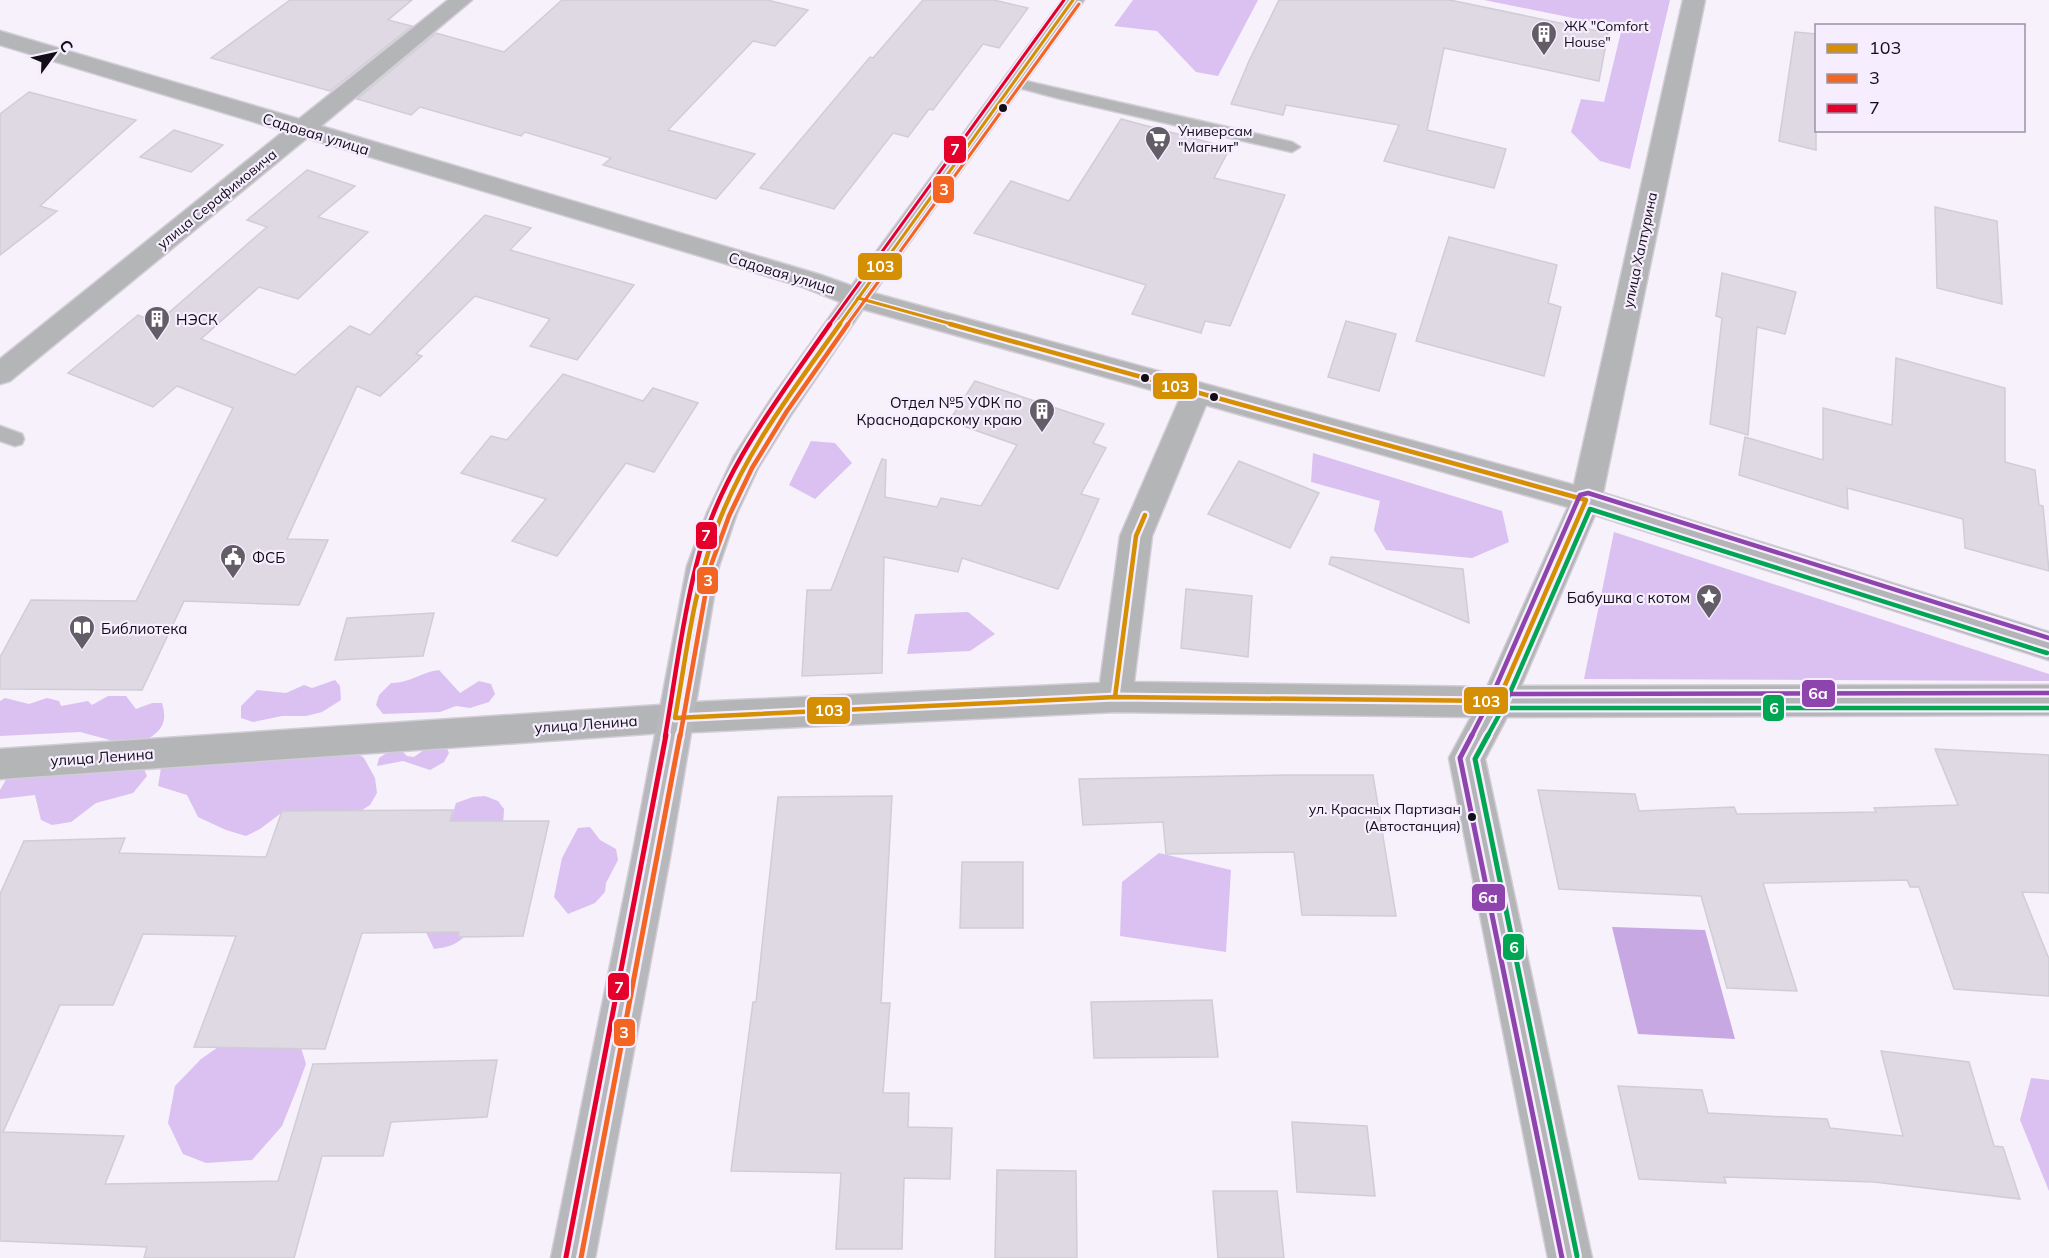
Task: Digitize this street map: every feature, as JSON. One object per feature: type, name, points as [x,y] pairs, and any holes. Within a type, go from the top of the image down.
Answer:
[{"type":"main road","points":[[573,1258],[703,566],[722,513],[745,464],[781,407],[1073,0]]},
{"type":"street","name":"улица Серафимовича","points":[[0,374],[461,0]]},
{"type":"street","name":"улица Халтурина","points":[[1570,1258],[1467,758],[1498,701],[1586,500],[1694,0]]},
{"type":"street","name":"Садовая улица","points":[[0,38],[812,281],[858,298],[1586,500],[2049,646]]},
{"type":"street","points":[[1115,697],[1136,536],[1197,392]]},
{"type":"street","name":"улица Ленина","points":[[0,764],[675,718],[1115,697],[1498,701]]},
{"type":"street","points":[[1498,701],[2049,700]]},
{"type":"lane","points":[[1013,82],[1292,147]]},
{"type":"shaded area","points":[[1133,0],[1258,0],[1218,76],[1196,72],[1157,31],[1114,26]]},
{"type":"shaded area","points":[[1484,0],[1670,0],[1630,169],[1600,161],[1571,132],[1581,99],[1604,102],[1622,28]]},
{"type":"shaded area","points":[[811,441],[835,443],[852,463],[815,499],[789,485]]},
{"type":"shaded area","points":[[1313,453],[1502,511],[1509,542],[1472,558],[1386,550],[1374,530],[1380,501],[1311,482]]},
{"type":"shaded area","points":[[1614,532],[2049,674],[2049,681],[1584,679]]},
{"type":"shaded area","points":[[968,612],[995,634],[970,651],[907,654],[915,614]]},
{"type":"shaded area","points":[[439,670],[460,693],[479,681],[491,684],[495,694],[489,702],[470,708],[456,706],[440,712],[383,714],[376,705],[379,695],[391,683],[403,682]]},
{"type":"shaded area","points":[[335,680],[340,686],[341,700],[322,712],[253,722],[241,718],[241,706],[257,690],[286,693],[304,685],[312,688]]},
{"type":"shaded area","points":[[108,696],[126,696],[136,709],[152,703],[162,703],[164,719],[159,730],[136,747],[80,732],[0,736],[0,701],[5,698],[29,704],[47,698],[59,701],[61,706],[88,701],[92,705]]},
{"type":"shaded area","points":[[444,742],[449,753],[444,762],[430,770],[403,761],[377,766],[379,758],[391,750],[401,750],[407,756],[414,757],[434,743]]},
{"type":"shaded area","points":[[349,747],[364,758],[375,778],[377,793],[370,805],[359,812],[307,811],[280,814],[246,836],[198,817],[187,795],[158,786],[161,768]]},
{"type":"shaded area","points":[[143,767],[147,776],[133,793],[96,803],[71,822],[52,825],[41,820],[35,795],[0,799],[0,790],[7,778]]},
{"type":"shaded area","points":[[485,796],[498,801],[504,809],[503,825],[473,926],[456,943],[434,949],[424,928],[424,910],[456,803],[473,797]]},
{"type":"shaded area","points":[[590,827],[600,840],[616,849],[618,860],[606,883],[605,892],[595,903],[568,914],[554,897],[562,858],[578,828]]},
{"type":"shaded area","points":[[1159,853],[1231,870],[1226,952],[1120,936],[1122,882]]},
{"type":"shaded area","points":[[1612,927],[1705,930],[1735,1039],[1638,1034]]},
{"type":"shaded area","points":[[298,1038],[306,1064],[298,1086],[282,1126],[252,1160],[206,1163],[183,1154],[168,1123],[175,1086],[201,1059],[224,1043]]},
{"type":"shaded area","points":[[2031,1078],[2049,1080],[2049,1191],[2020,1120]]},
{"type":"building","points":[[290,0],[412,0],[388,20],[412,26],[330,91],[211,58]]},
{"type":"building","points":[[562,0],[767,0],[808,10],[775,46],[753,41],[668,130],[755,154],[716,199],[603,165],[611,158],[525,132],[521,136],[420,107],[411,115],[357,99],[436,33],[504,52]]},
{"type":"building","points":[[923,0],[994,0],[1028,8],[999,48],[983,44],[933,110],[929,109],[908,137],[893,133],[834,209],[760,188],[870,57],[873,58]]},
{"type":"building","points":[[1279,0],[1450,0],[1608,33],[1599,81],[1444,48],[1427,130],[1506,149],[1494,188],[1384,161],[1399,125],[1286,105],[1283,115],[1231,104]]},
{"type":"building","points":[[1795,32],[1815,34],[1816,150],[1779,141]]},
{"type":"building","points":[[29,92],[136,120],[40,206],[57,211],[0,255],[0,114]]},
{"type":"building","points":[[1121,119],[1230,148],[1214,178],[1285,195],[1230,326],[1205,321],[1201,333],[1132,314],[1146,285],[974,233],[1011,181],[1069,201]]},
{"type":"building","points":[[174,130],[223,145],[191,172],[140,157]]},
{"type":"building","points":[[307,170],[355,186],[318,217],[368,232],[298,299],[259,287],[201,339],[295,375],[350,326],[370,335],[485,215],[531,228],[510,250],[634,285],[577,360],[530,346],[550,319],[475,296],[416,354],[422,356],[380,396],[357,386],[287,539],[328,540],[299,605],[184,601],[142,690],[0,689],[0,657],[31,600],[136,601],[233,408],[177,386],[153,407],[68,373],[138,315],[157,323],[267,227],[247,220]]},
{"type":"building","points":[[1935,207],[1997,221],[2002,304],[1937,288]]},
{"type":"building","points":[[1449,237],[1557,265],[1548,303],[1561,307],[1544,376],[1416,341]]},
{"type":"building","points":[[1722,273],[1796,292],[1785,334],[1757,327],[1748,435],[1710,424],[1722,318],[1716,316]]},
{"type":"building","points":[[1346,321],[1396,334],[1379,391],[1328,377]]},
{"type":"building","points":[[1896,358],[2005,388],[2005,462],[2035,470],[2039,505],[2043,506],[2049,571],[1965,548],[1963,519],[1847,488],[1848,509],[1739,475],[1745,437],[1823,460],[1823,408],[1892,425]]},
{"type":"building","points":[[563,374],[643,401],[653,388],[698,403],[654,472],[626,463],[557,556],[512,541],[546,499],[461,473],[491,436],[507,440]]},
{"type":"building","points":[[975,381],[1104,424],[1093,443],[1106,448],[1081,494],[1099,499],[1058,589],[962,558],[958,572],[884,557],[882,673],[802,676],[807,590],[831,590],[882,459],[886,460],[885,497],[937,507],[941,498],[981,506],[1017,445],[949,421]]},
{"type":"building","points":[[1239,461],[1319,493],[1290,548],[1208,514]]},
{"type":"building","points":[[1331,557],[1463,569],[1469,623],[1329,564]]},
{"type":"building","points":[[1186,589],[1252,596],[1248,657],[1181,648]]},
{"type":"building","points":[[434,613],[423,656],[335,660],[347,618]]},
{"type":"building","points":[[1935,749],[2049,755],[2049,893],[2022,892],[2049,959],[2049,996],[1954,989],[1919,887],[1910,887],[1907,880],[1763,883],[1797,991],[1727,988],[1701,896],[1559,889],[1538,790],[1635,794],[1639,811],[1734,807],[1737,814],[1876,812],[1874,808],[1958,805]]},
{"type":"building","points":[[1373,775],[1396,916],[1302,915],[1294,852],[1166,854],[1163,822],[1083,825],[1079,779]]},
{"type":"building","points":[[892,796],[881,1003],[890,1003],[883,1093],[909,1093],[908,1127],[952,1128],[950,1179],[904,1178],[902,1249],[836,1249],[841,1173],[731,1171],[753,1002],[756,1002],[778,797]]},
{"type":"building","points":[[453,810],[450,821],[549,821],[523,936],[458,937],[459,932],[362,933],[325,1049],[194,1047],[236,936],[143,934],[113,1005],[60,1005],[3,1132],[124,1136],[105,1184],[278,1181],[313,1064],[497,1060],[487,1117],[391,1122],[383,1156],[322,1156],[294,1258],[144,1258],[147,1247],[0,1241],[0,894],[24,841],[125,838],[119,853],[266,857],[282,811]]},
{"type":"building","points":[[962,862],[1023,862],[1023,928],[960,928]]},
{"type":"building","points":[[1212,1000],[1218,1057],[1094,1058],[1091,1002]]},
{"type":"building","points":[[1881,1051],[1969,1062],[1994,1146],[2003,1147],[2020,1199],[1874,1182],[1724,1177],[1726,1183],[1639,1179],[1618,1086],[1702,1090],[1708,1113],[1827,1119],[1830,1128],[1903,1136]]},
{"type":"building","points":[[1292,1122],[1367,1126],[1375,1196],[1297,1192]]},
{"type":"building","points":[[997,1170],[1076,1171],[1077,1258],[995,1258]]},
{"type":"building","points":[[1213,1191],[1277,1191],[1284,1258],[1218,1258]]},
{"type":"transit line","name":"7","points":[[566,1257],[644,856],[696,565],[715,510],[739,460],[775,403],[876,258],[1064,0]]},
{"type":"transit line","name":"103","points":[[858,298],[1586,500],[1498,701],[1115,697],[675,718],[693,613],[713,536],[749,459],[779,410],[873,276],[1073,0]]},
{"type":"transit line","name":"3","points":[[581,1258],[658,858],[710,568],[729,516],[752,468],[787,411],[888,266],[1079,4]]},
{"type":"transit line","name":"6а","points":[[1562,1258],[1460,758],[1491,698],[1580,495],[1588,493],[2049,638]]},
{"type":"transit line","name":"6","points":[[1577,1256],[1475,759],[1505,704],[1590,509],[2047,653]]},
{"type":"transit line","name":"103","points":[[1115,697],[1136,536],[1145,515]]},
{"type":"transit line","name":"6а","points":[[1498,694],[2049,693]]},
{"type":"transit line","name":"6","points":[[1498,708],[2049,708]]},
{"type":"place","name":"ЖК \"Comfort House\"","points":[[1544,57]]},
{"type":"place","name":"Универсам \"Магнит\"","points":[[1158,162]]},
{"type":"place","name":"НЭСК","points":[[157,342]]},
{"type":"place","name":"Отдел №5 УФК по Краснодарскому краю","points":[[1042,434]]},
{"type":"place","name":"ФСБ","points":[[233,580]]},
{"type":"place","name":"Бабушка с котом","points":[[1709,620]]},
{"type":"place","name":"Библиотека","points":[[82,651]]},
{"type":"place","name":"ул. Красных Партизан (Автостанция)","points":[[1472,817]]}]
